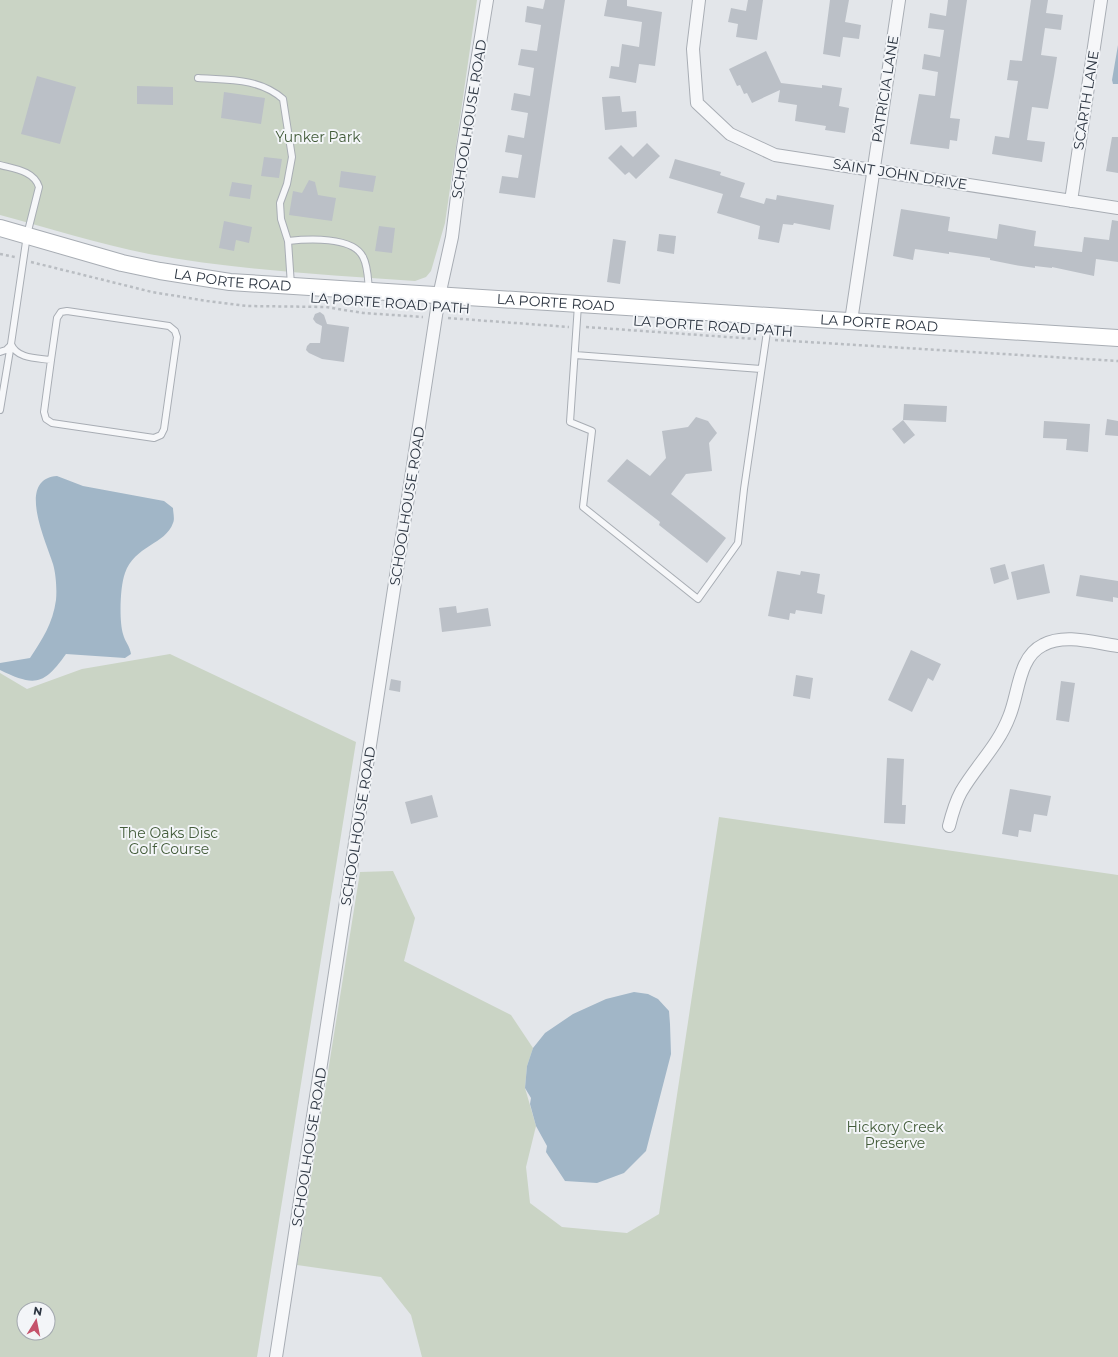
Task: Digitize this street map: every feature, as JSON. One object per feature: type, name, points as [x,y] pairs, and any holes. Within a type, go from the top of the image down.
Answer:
[{"type":"street","name":"SCHOOLHOUSE ROAD","points":[[276,1357],[439,296],[452,237],[463,148],[487,0]]},
{"type":"street","name":"SAINT JOHN DRIVE","points":[[699,0],[693,49],[697,103],[730,134],[775,155],[1118,208]]},
{"type":"street","name":"PATRICIA LANE","points":[[851,321],[899,0]]},
{"type":"street","name":"SCARTH LANE","points":[[1071,200],[1101,0]]},
{"type":"street","name":"LA PORTE ROAD","points":[[0,228],[122,263],[160,271],[230,282],[369,290],[439,296],[475,296],[1118,338]]},
{"type":"street","points":[[949,826],[954,807],[961,792],[1000,738],[1010,716],[1026,660],[1034,650],[1053,640],[1069,639],[1118,646]]},
{"type":"lane","points":[[198,78],[248,81],[260,84],[273,90],[283,99],[292,157],[287,184],[280,202],[281,219],[288,241],[291,285]]},
{"type":"lane","points":[[0,164],[22,171],[37,180],[39,187],[27,235],[0,410]]},
{"type":"lane","points":[[288,241],[318,238],[351,246],[363,256],[369,290]]},
{"type":"lane","points":[[578,303],[570,422],[592,431],[583,507],[698,599],[738,543],[744,490],[769,316]]},
{"type":"lane","points":[[67,311],[169,326],[175,331],[177,337],[164,429],[161,435],[154,438],[52,423],[46,419],[44,412],[52,360],[57,318],[61,312],[67,311]]},
{"type":"lane","points":[[0,352],[6,350],[11,344]]},
{"type":"lane","points":[[11,344],[14,351],[20,355],[52,360]]},
{"type":"lane","points":[[575,355],[762,369]]},
{"type":"path","name":"LA PORTE ROAD PATH","points":[[0,254],[152,292],[207,302],[247,306],[326,307],[363,313],[1118,362]]},
{"type":"green space","name":"Yunker Park","points":[[0,0],[477,0],[445,223],[431,271],[426,277],[415,281],[248,268],[182,260],[93,241],[0,215]]},
{"type":"green space","name":"The Oaks Disc Golf Course","points":[[170,654],[356,742],[257,1357],[0,1357],[0,673],[27,689],[82,669]]},
{"type":"green space","name":"Hickory Creek Preserve","points":[[719,817],[1118,875],[1118,1357],[422,1357],[411,1315],[381,1277],[297,1265],[360,872],[393,871],[415,918],[404,961],[511,1015],[533,1048],[527,1066],[525,1088],[536,1126],[526,1167],[530,1203],[562,1227],[627,1233],[659,1214]]},
{"type":"water","points":[[1118,45],[1118,84],[1113,84],[1112,80]]},
{"type":"water","points":[[57,476],[83,486],[164,501],[173,508],[174,520],[164,536],[135,557],[129,564],[123,579],[121,595],[121,621],[123,634],[131,654],[125,658],[66,654],[45,677],[30,681],[0,670],[0,663],[30,658],[50,624],[55,608],[55,572],[40,527],[36,499],[38,488],[45,480]]},
{"type":"water","points":[[634,992],[648,994],[658,999],[669,1011],[670,1024],[671,1054],[646,1151],[624,1173],[597,1183],[565,1181],[546,1152],[547,1146],[536,1126],[530,1104],[531,1098],[525,1088],[527,1066],[533,1048],[545,1033],[573,1014],[606,999]]},
{"type":"building","points":[[545,0],[565,0],[535,198],[499,193],[502,176],[518,178],[522,155],[505,152],[508,135],[524,138],[528,113],[511,110],[514,93],[530,96],[534,68],[518,65],[521,49],[537,51],[541,25],[525,22],[527,6],[543,9]]},
{"type":"building","points":[[607,0],[627,0],[627,6],[662,12],[655,66],[639,64],[636,83],[609,78],[611,66],[619,67],[622,44],[639,47],[642,22],[604,16]]},
{"type":"building","points":[[748,0],[763,0],[757,40],[736,37],[738,24],[728,22],[731,8],[746,11]]},
{"type":"building","points":[[830,0],[849,0],[845,22],[861,25],[859,39],[843,37],[840,57],[823,54]]},
{"type":"building","points":[[948,0],[967,0],[950,118],[960,119],[957,141],[950,140],[949,149],[910,144],[919,94],[935,96],[938,72],[922,69],[924,54],[940,57],[944,30],[928,28],[930,13],[946,16]]},
{"type":"building","points":[[1031,0],[1048,0],[1046,13],[1063,15],[1061,30],[1045,28],[1041,55],[1057,57],[1054,76],[1048,109],[1032,107],[1027,140],[1045,142],[1042,162],[992,154],[995,136],[1009,138],[1018,81],[1007,80],[1010,60],[1022,61]]},
{"type":"building","points":[[766,51],[781,83],[822,88],[822,85],[842,88],[839,106],[849,108],[845,133],[825,130],[826,126],[795,121],[797,105],[778,102],[780,90],[752,103],[747,93],[744,94],[740,85],[737,86],[729,69]]},
{"type":"building","points":[[37,76],[76,87],[60,144],[21,134]]},
{"type":"building","points":[[137,86],[173,87],[173,105],[137,104]]},
{"type":"building","points":[[224,92],[265,98],[261,124],[221,118]]},
{"type":"building","points":[[620,96],[622,112],[636,111],[637,127],[605,130],[602,97]]},
{"type":"building","points":[[1112,137],[1118,137],[1118,173],[1106,171]]},
{"type":"building","points":[[647,143],[660,156],[636,179],[629,172],[625,175],[608,158],[621,145],[633,157]]},
{"type":"building","points":[[264,157],[282,159],[279,178],[261,176]]},
{"type":"building","points":[[675,159],[721,172],[720,175],[745,183],[740,197],[764,204],[766,198],[776,200],[777,195],[834,205],[830,230],[794,223],[793,225],[783,224],[779,243],[758,239],[760,226],[717,213],[723,194],[669,178]]},
{"type":"building","points":[[341,171],[376,176],[373,192],[339,187]]},
{"type":"building","points":[[309,180],[315,182],[318,195],[336,198],[332,221],[289,215],[293,191],[302,193]]},
{"type":"building","points":[[232,182],[252,185],[250,199],[229,196]]},
{"type":"building","points":[[901,209],[950,217],[948,231],[997,239],[999,224],[1036,231],[1034,246],[1082,252],[1084,237],[1109,240],[1112,220],[1118,221],[1118,262],[1096,259],[1094,276],[1052,267],[1035,266],[1035,268],[1015,265],[990,260],[990,258],[949,252],[949,254],[915,249],[913,260],[893,256]]},
{"type":"building","points":[[224,221],[252,227],[249,243],[236,240],[234,251],[219,248]]},
{"type":"building","points":[[379,226],[395,228],[392,253],[375,251]]},
{"type":"building","points":[[659,234],[676,236],[674,254],[657,251]]},
{"type":"building","points":[[613,239],[626,241],[620,284],[607,282]]},
{"type":"building","points":[[320,312],[324,315],[327,324],[349,327],[344,362],[322,359],[306,350],[310,343],[320,343],[322,326],[316,323],[313,319],[315,314]]},
{"type":"building","points":[[904,404],[947,406],[946,422],[903,420]]},
{"type":"building","points":[[696,417],[708,421],[717,433],[709,443],[712,471],[686,474],[671,494],[726,538],[707,563],[659,525],[660,522],[607,481],[627,459],[650,476],[666,458],[662,431],[688,427]]},
{"type":"building","points":[[1107,419],[1118,421],[1118,436],[1105,435]]},
{"type":"building","points":[[903,420],[915,435],[904,444],[892,429]]},
{"type":"building","points":[[1044,421],[1090,424],[1088,452],[1066,450],[1067,439],[1043,438]]},
{"type":"building","points":[[1005,564],[1009,579],[994,584],[990,568]]},
{"type":"building","points":[[1044,564],[1050,593],[1017,600],[1011,572]]},
{"type":"building","points":[[777,571],[800,575],[801,571],[820,574],[817,593],[825,595],[822,614],[796,610],[795,614],[790,613],[789,620],[768,616]]},
{"type":"building","points":[[1080,575],[1118,581],[1118,598],[1113,597],[1113,602],[1076,596]]},
{"type":"building","points":[[456,606],[457,613],[488,608],[491,626],[442,632],[439,608]]},
{"type":"building","points":[[911,650],[941,664],[933,681],[928,678],[912,712],[888,700]]},
{"type":"building","points":[[796,675],[813,678],[810,699],[793,696]]},
{"type":"building","points":[[391,679],[401,681],[400,692],[389,690]]},
{"type":"building","points":[[1061,681],[1075,683],[1069,722],[1056,720]]},
{"type":"building","points":[[887,758],[904,759],[902,805],[906,805],[905,824],[884,823]]},
{"type":"building","points":[[1010,789],[1051,796],[1047,816],[1034,814],[1031,832],[1019,830],[1018,837],[1002,834]]},
{"type":"building","points":[[432,795],[438,817],[411,824],[405,802]]}]
